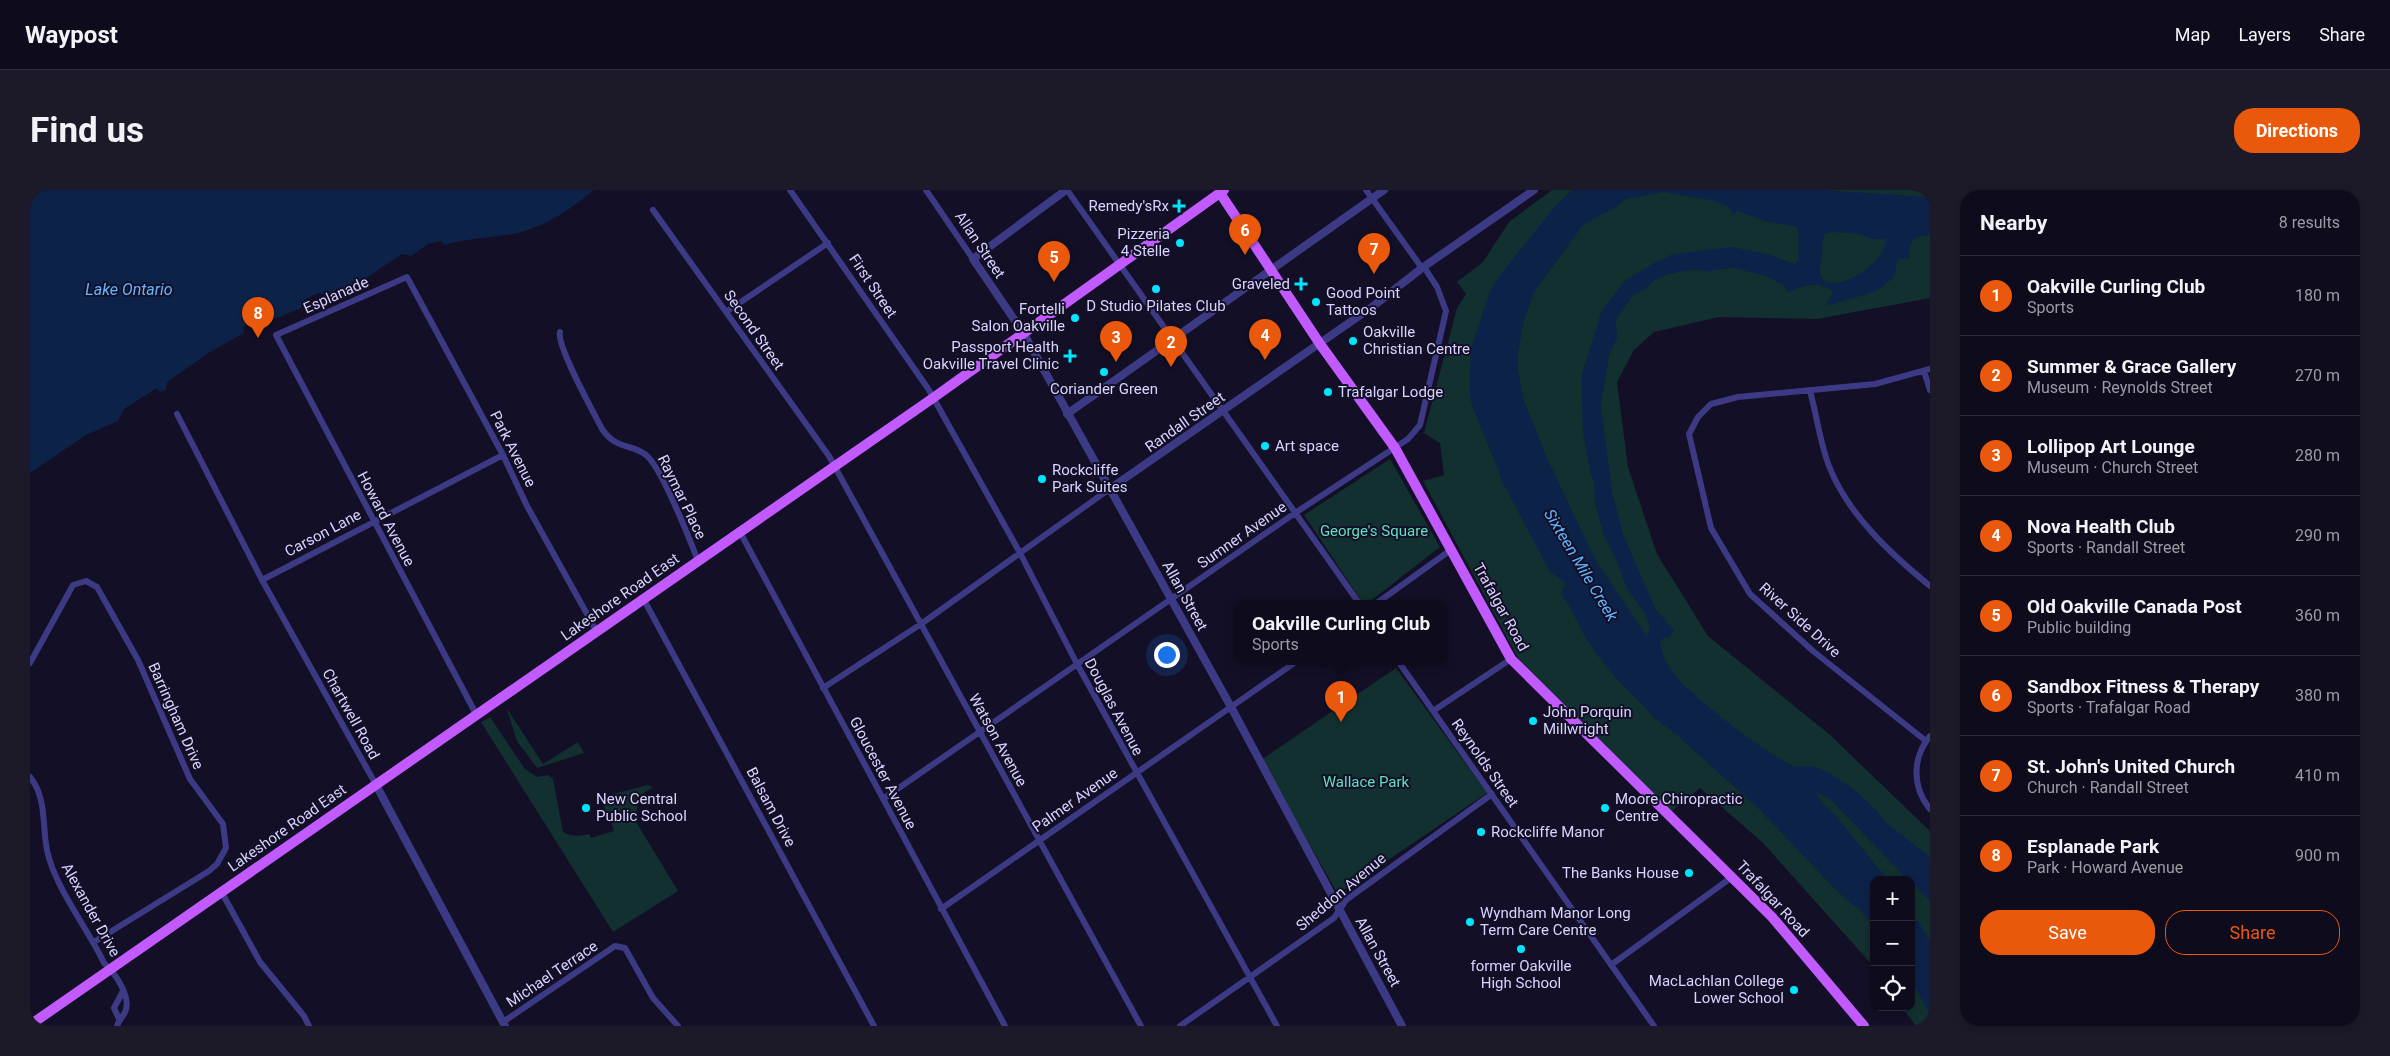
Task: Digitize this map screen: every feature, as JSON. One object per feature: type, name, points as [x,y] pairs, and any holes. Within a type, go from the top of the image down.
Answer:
[{"type":"main road","name":"Lakeshore Road East","points":[[30,1025],[110,968],[222,893],[375,783],[644,600],[1024,334],[1222,192]]},
{"type":"main road","name":"Trafalgar Road","points":[[1222,192],[1270,270],[1320,344],[1395,448],[1511,659],[1772,917],[1864,1026]]},
{"type":"street","name":"First Street","points":[[790,190],[933,398]]},
{"type":"street","name":"Allan Street","points":[[926,190],[1024,334],[1108,490],[1172,600],[1402,1026]]},
{"type":"street","points":[[973,259],[1066,190],[1356,600]]},
{"type":"street","name":"Sumner Avenue","points":[[883,799],[1378,456],[1408,439],[1420,425],[1446,311],[1437,287],[1366,190]]},
{"type":"street","points":[[1067,414],[1174,341],[1270,270],[1384,190]]},
{"type":"street","points":[[1518,190],[1523,198]]},
{"type":"street","name":"Randall Street","points":[[823,688],[921,624],[1108,490],[1320,344],[1423,268],[1534,190]]},
{"type":"street","name":"Second Street","points":[[653,210],[834,466]]},
{"type":"street","points":[[726,312],[828,243]]},
{"type":"street","name":"Esplanade","points":[[276,335],[407,277]]},
{"type":"street","name":"Park Avenue","points":[[407,277],[597,632]]},
{"type":"street","name":"Raymar Place","points":[[560,332],[558,337],[564,352],[602,430],[607,438],[617,445],[641,452],[652,460],[674,503],[698,561]]},
{"type":"street","name":"Howard Avenue","points":[[276,335],[476,714]]},
{"type":"street","points":[[1927,370],[1930,390]]},
{"type":"street","name":"River Side Drive","points":[[1927,370],[1875,384],[1810,392],[1738,397],[1711,404],[1698,417],[1689,434],[1711,528],[1750,594],[1814,651],[1928,738],[1916,763],[1916,783],[1930,809]]},
{"type":"street","points":[[1810,392],[1829,467],[1850,502],[1890,554],[1930,586]]},
{"type":"street","name":"Douglas Avenue","points":[[933,398],[1020,553],[1136,773],[1277,1026]]},
{"type":"street","name":"Chartwell Road","points":[[176,414],[262,580],[375,783],[504,1024]]},
{"type":"street","name":"Carson Lane","points":[[262,580],[503,454]]},
{"type":"street","name":"Watson Avenue","points":[[834,466],[1141,1026]]},
{"type":"street","name":"Gloucester Avenue","points":[[740,532],[1004,1026]]},
{"type":"street","points":[[1382,600],[1452,549]]},
{"type":"street","name":"Barringham Drive","points":[[30,663],[73,585],[86,581],[89,583],[101,593],[138,660],[190,778],[219,816],[226,832],[227,842],[224,855],[209,871],[94,942]]},
{"type":"street","name":"Balsam Drive","points":[[644,600],[874,1026]]},
{"type":"street","points":[[1433,711],[1511,659]]},
{"type":"street","name":"Palmer Avenue","points":[[941,909],[1291,665]]},
{"type":"street","name":"Reynolds Street","points":[[1401,665],[1654,1026]]},
{"type":"street","name":"Alexander Drive","points":[[30,776],[43,808],[47,850],[54,872],[104,963],[110,968],[123,992]]},
{"type":"street","name":"Sheddon Avenue","points":[[1180,1026],[1334,918],[1346,900],[1492,794]]},
{"type":"street","points":[[1611,965],[1732,877]]},
{"type":"street","points":[[222,893],[260,962],[309,1026]]},
{"type":"street","name":"Michael Terrace","points":[[504,1024],[615,946],[625,948],[653,998],[678,1026]]},
{"type":"street","points":[[123,992],[127,998],[125,1012],[118,1023],[114,1008],[123,992]]},
{"type":"green space","points":[[1552,190],[1930,190],[1930,298],[1817,319],[1719,317],[1654,332],[1634,350],[1617,382],[1628,467],[1657,554],[1708,636],[1830,735],[1930,831],[1930,1026],[1916,1026],[1905,1011],[1915,1011],[1915,876],[1870,876],[1870,963],[1763,843],[1700,788],[1671,812],[1523,667],[1423,481],[1444,475],[1440,443],[1424,433],[1457,308],[1466,294],[1457,282],[1483,262],[1509,222]]},
{"type":"green space","name":"George's Square","points":[[1390,459],[1440,547],[1372,600],[1361,600],[1304,515]]},
{"type":"green space","name":"Wallace Park","points":[[1396,668],[1487,793],[1338,894],[1261,760]]},
{"type":"green space","points":[[506,707],[543,764],[578,742],[584,753],[537,768],[517,741]]},
{"type":"green space","points":[[490,717],[525,769],[537,777],[548,775],[553,779],[563,832],[566,834],[576,836],[589,834],[591,838],[614,831],[611,822],[608,822],[603,802],[605,796],[648,785],[653,787],[639,796],[635,820],[678,891],[613,932],[481,722]]},
{"type":"water","name":"Lake Ontario","points":[[30,190],[594,190],[567,210],[528,230],[445,245],[441,241],[428,244],[411,256],[402,254],[357,284],[325,295],[318,293],[304,300],[301,308],[257,326],[248,323],[243,327],[244,333],[210,352],[167,382],[166,390],[159,392],[157,388],[124,409],[118,421],[86,435],[30,473]]},
{"type":"water","name":"Sixteen Mile Creek","points":[[1572,190],[1822,190],[1926,197],[1930,195],[1930,235],[1920,236],[1912,241],[1909,249],[1910,259],[1898,259],[1894,277],[1877,291],[1830,305],[1826,304],[1833,292],[1828,288],[1811,285],[1788,293],[1784,285],[1765,276],[1735,268],[1713,270],[1710,272],[1697,270],[1683,271],[1657,279],[1641,292],[1634,294],[1616,320],[1617,338],[1609,355],[1601,406],[1612,492],[1623,534],[1655,608],[1674,631],[1669,638],[1665,637],[1660,641],[1662,652],[1670,667],[1689,690],[1752,740],[1794,766],[1812,766],[1841,780],[1872,805],[1884,821],[1930,857],[1930,901],[1915,886],[1915,876],[1904,876],[1829,798],[1816,792],[1818,798],[1835,815],[1885,876],[1870,876],[1870,922],[1864,914],[1838,892],[1761,811],[1678,736],[1654,718],[1618,680],[1584,635],[1571,609],[1561,595],[1565,583],[1550,572],[1503,483],[1500,481],[1499,472],[1472,405],[1469,390],[1471,348],[1490,291],[1501,274],[1557,204]],"holes":[[[1663,192],[1711,200],[1728,206],[1733,215],[1737,211],[1765,221],[1797,227],[1799,259],[1795,264],[1764,253],[1731,247],[1673,254],[1652,264],[1625,281],[1602,310],[1581,377],[1583,432],[1590,472],[1594,481],[1595,503],[1604,536],[1617,561],[1626,586],[1647,617],[1650,628],[1646,635],[1596,561],[1548,460],[1524,401],[1518,369],[1518,353],[1524,320],[1534,292],[1583,225],[1616,207],[1626,199]],[[1833,232],[1860,234],[1871,239],[1886,239],[1883,250],[1876,260],[1854,277],[1842,282],[1832,283],[1824,281],[1820,269],[1825,234]]]},
{"type":"water","points":[[1915,918],[1930,940],[1930,1014],[1915,987]]},
{"type":"place","name":"Remedy'sRx","points":[[1179,206]]},
{"type":"place","name":"Pizzeria 4 Stelle","points":[[1180,243]]},
{"type":"place","name":"Sandbox Fitness & Therapy","points":[[1245,255]]},
{"type":"place","name":"St. John's United Church","points":[[1374,274]]},
{"type":"place","name":"Old Oakville Canada Post","points":[[1054,282]]},
{"type":"place","name":"Graveled","points":[[1301,284]]},
{"type":"place","name":"D Studio Pilates Club","points":[[1156,289]]},
{"type":"place","name":"Good Point Tattoos","points":[[1316,302]]},
{"type":"place","name":"Fortelli Salon Oakville","points":[[1075,318]]},
{"type":"place","name":"Esplanade Park","points":[[258,338]]},
{"type":"place","name":"Oakville Christian Centre","points":[[1353,341]]},
{"type":"place","name":"Passport Health Oakville Travel Clinic","points":[[1070,356]]},
{"type":"place","name":"Nova Health Club","points":[[1265,360]]},
{"type":"place","name":"Lollipop Art Lounge","points":[[1116,362]]},
{"type":"place","name":"Summer & Grace Gallery","points":[[1171,367]]},
{"type":"place","name":"Coriander Green","points":[[1104,372]]},
{"type":"place","name":"Trafalgar Lodge","points":[[1328,392]]},
{"type":"place","name":"Art space","points":[[1265,446]]},
{"type":"place","name":"Rockcliffe Park Suites","points":[[1042,479]]},
{"type":"place","name":"John Porquin Millwright","points":[[1533,721]]},
{"type":"place","name":"Oakville Curling Club","points":[[1341,722]]},
{"type":"place","name":"New Central Public School","points":[[586,808]]},
{"type":"place","name":"Moore Chiropractic Centre","points":[[1605,808]]},
{"type":"place","name":"Rockcliffe Manor","points":[[1481,832]]},
{"type":"place","name":"The Banks House","points":[[1689,873]]},
{"type":"place","name":"Wyndham Manor Long Term Care Centre","points":[[1470,922]]},
{"type":"place","name":"former Oakville High School","points":[[1521,949]]},
{"type":"place","name":"MacLachlan College Lower School","points":[[1794,990]]}]
